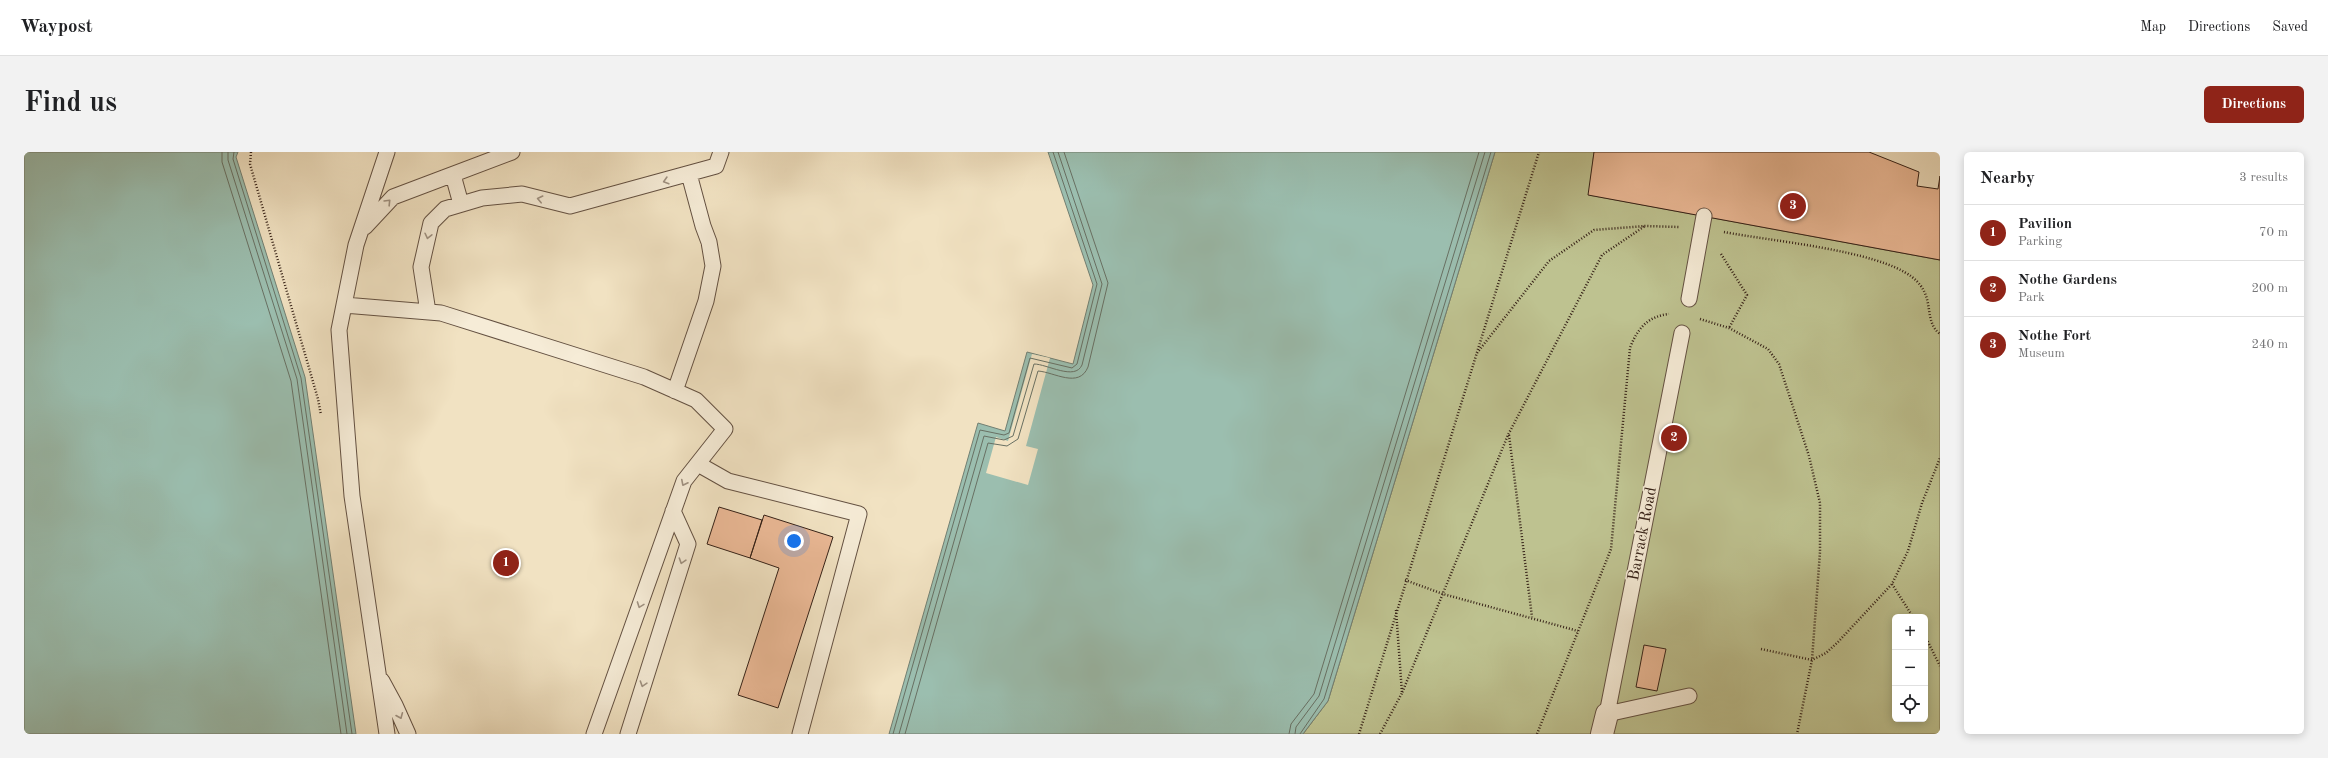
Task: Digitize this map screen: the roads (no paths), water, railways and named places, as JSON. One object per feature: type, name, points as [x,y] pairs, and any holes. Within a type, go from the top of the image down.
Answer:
[{"type":"lane","points":[[387,152],[361,230],[339,330],[351,480],[377,674],[387,734]]},
{"type":"lane","points":[[361,230],[393,197],[512,152]]},
{"type":"lane","points":[[428,312],[421,267],[431,223],[445,209],[482,198],[522,194],[570,206],[716,166],[721,152]]},
{"type":"lane","points":[[452,174],[461,204]]},
{"type":"lane","points":[[675,390],[706,301],[713,266],[709,242],[703,226],[689,174]]},
{"type":"lane","points":[[1689,299],[1703,222]]},
{"type":"lane","points":[[344,305],[441,313],[636,375],[696,400],[725,430],[684,480],[594,734]]},
{"type":"lane","name":"Barrack Road","points":[[1605,724],[1682,333]]},
{"type":"lane","points":[[698,464],[728,481],[859,514],[800,734]]},
{"type":"lane","points":[[628,734],[688,544],[673,511]]},
{"type":"lane","points":[[377,674],[395,705],[408,734]]},
{"type":"lane","points":[[1605,724],[1689,696]]},
{"type":"water","points":[[24,152],[238,152],[236,157],[305,377],[356,734],[24,734]]},
{"type":"water","points":[[1048,152],[1495,152],[1328,701],[1303,734],[889,734],[978,423],[1005,431],[1027,352],[1073,364],[1093,285]]},
{"type":"place","name":"Nothe Fort","points":[[1793,206]]},
{"type":"place","name":"Nothe Gardens","points":[[1674,438]]},
{"type":"place","name":"Pavilion","points":[[506,563]]}]
